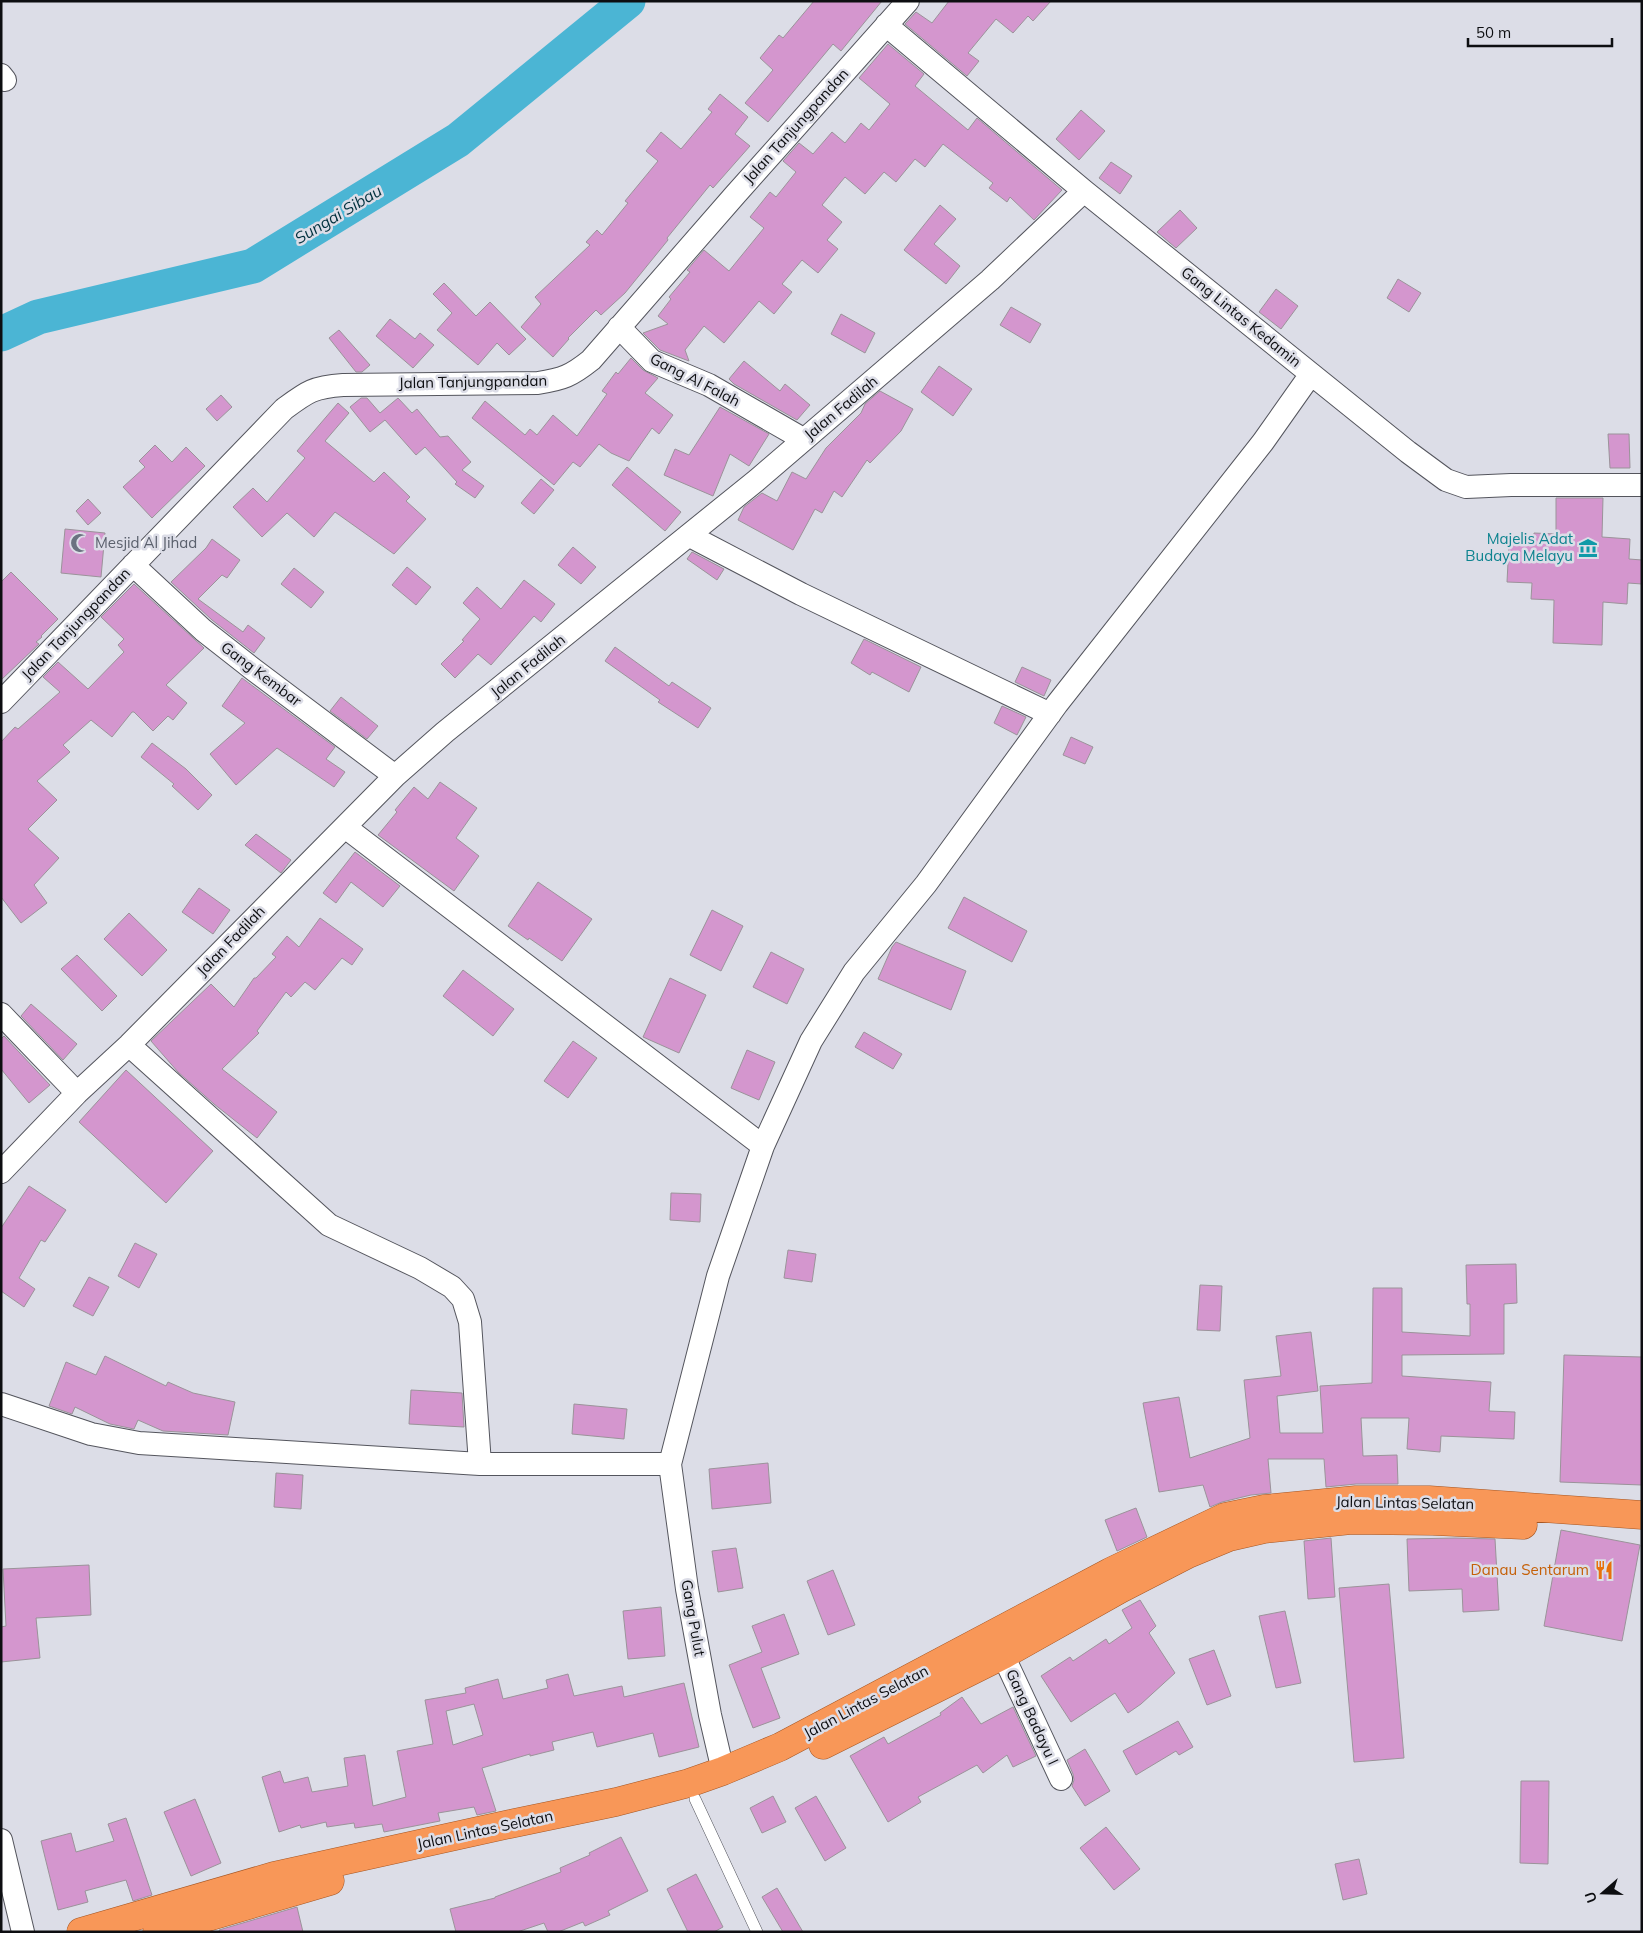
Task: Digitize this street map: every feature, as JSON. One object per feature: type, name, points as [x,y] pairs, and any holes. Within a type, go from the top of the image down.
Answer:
[{"type":"highway","name":"Jalan Lintas Selatan","points":[[81,1932],[274,1876],[339,1870],[623,1817],[695,1799],[732,1787],[790,1762],[889,1701],[1110,1572],[1225,1517],[1264,1509],[1356,1500],[1429,1500],[1642,1515]]},
{"type":"highway","name":"Jalan Lintas Selatan","points":[[157,1932],[339,1870],[616,1802],[688,1783],[724,1771],[1003,1655],[1120,1589],[1188,1554],[1229,1537],[1264,1529],[1352,1520],[1559,1527],[1642,1534]]},
{"type":"street","name":"Jalan Tanjungpandan","points":[[1,702],[284,409],[304,394],[321,387],[336,386],[538,383],[562,379],[577,372],[591,360],[908,1]]},
{"type":"street","name":"Gang Lintas Kedamin","points":[[886,25],[1084,191],[1429,469],[1446,480],[1466,487],[1511,484],[1642,484]]},
{"type":"street","name":"Jalan Fadilah","points":[[1,1172],[77,1093],[129,1045],[395,776],[445,732],[690,536],[990,280],[1084,191]]},
{"type":"street","name":"Gang Al Falah","points":[[619,327],[652,361],[709,385],[803,439]]},
{"type":"street","points":[[1,1404],[91,1434],[139,1444],[480,1464],[670,1464],[718,1276],[763,1146],[811,1041],[854,972],[926,884],[1050,714],[1262,442],[1311,374]]},
{"type":"street","points":[[690,536],[801,594],[1050,714]]},
{"type":"street","name":"Gang Kembar","points":[[133,564],[203,630],[395,776]]},
{"type":"street","points":[[345,827],[763,1146]]},
{"type":"street","points":[[1,1014],[77,1093]]},
{"type":"street","points":[[129,1045],[329,1225],[420,1268],[452,1287],[463,1299],[470,1322],[480,1464]]},
{"type":"street","name":"Gang Pulut","points":[[670,1464],[687,1588],[710,1715],[724,1771]]},
{"type":"street","name":"Gang Badayu I","points":[[1003,1655],[1061,1779]]},
{"type":"street","points":[[1,1840],[23,1932]]},
{"type":"lane","points":[[695,1799],[757,1932]]},
{"type":"building","points":[[814,1],[882,1],[841,51],[833,44],[768,122],[745,103],[773,70],[760,58],[779,35],[783,38]]},
{"type":"building","points":[[949,1],[1051,1],[1033,21],[1028,16],[1013,33],[996,19],[968,53],[979,61],[967,76],[905,24],[916,12],[932,23]]},
{"type":"building","points":[[888,44],[924,74],[915,86],[968,130],[977,118],[1062,190],[1034,220],[1010,197],[1007,202],[989,188],[993,183],[943,144],[925,167],[915,159],[896,182],[884,172],[865,194],[845,177],[822,205],[842,222],[827,240],[838,249],[818,273],[802,260],[782,284],[792,292],[774,314],[759,301],[724,343],[704,326],[685,350],[689,361],[660,350],[643,333],[668,324],[658,316],[671,299],[669,297],[690,272],[687,270],[704,250],[729,271],[764,228],[750,217],[770,192],[776,197],[796,172],[783,161],[799,143],[813,154],[832,132],[845,143],[861,123],[869,130],[890,104],[859,78]]},
{"type":"building","points":[[720,94],[748,117],[735,134],[750,146],[713,188],[710,185],[625,293],[601,315],[596,310],[568,338],[553,357],[521,327],[541,304],[535,297],[590,245],[586,242],[597,230],[602,235],[628,203],[625,201],[658,161],[646,151],[661,132],[681,149],[712,112],[708,109]]},
{"type":"building","points":[[1081,110],[1105,131],[1079,160],[1056,139]]},
{"type":"building","points":[[1111,162],[1132,176],[1120,194],[1099,178]]},
{"type":"building","points":[[940,205],[956,219],[934,244],[960,266],[946,284],[904,250]]},
{"type":"building","points":[[1180,210],[1197,228],[1176,248],[1157,232]]},
{"type":"building","points":[[1398,279],[1421,293],[1409,312],[1387,298]]},
{"type":"building","points":[[444,283],[476,316],[490,302],[526,339],[509,355],[497,343],[478,365],[437,330],[452,313],[433,294]]},
{"type":"building","points":[[1276,289],[1298,306],[1281,329],[1259,312]]},
{"type":"building","points":[[1011,307],[1041,324],[1030,343],[1000,325]]},
{"type":"building","points":[[841,314],[875,333],[865,353],[831,334]]},
{"type":"building","points":[[390,319],[415,339],[420,333],[434,345],[413,368],[376,336]]},
{"type":"building","points":[[339,330],[370,365],[362,372],[356,372],[329,338]]},
{"type":"building","points":[[631,358],[643,370],[658,378],[645,393],[673,415],[659,434],[652,428],[629,461],[611,453],[599,444],[580,467],[573,462],[554,485],[472,418],[485,401],[525,435],[530,429],[537,435],[553,415],[577,436],[607,394],[602,391],[616,372],[618,374]]},
{"type":"building","points":[[744,361],[780,391],[785,384],[810,405],[797,420],[734,384],[729,379]]},
{"type":"building","points":[[939,366],[972,389],[953,416],[921,392]]},
{"type":"building","points":[[880,391],[913,409],[901,431],[870,463],[867,460],[842,497],[834,491],[822,513],[815,509],[793,550],[738,520],[744,507],[762,493],[777,501],[792,472],[806,479],[826,448],[861,413],[865,404]]},
{"type":"building","points":[[221,395],[232,407],[217,421],[206,409]]},
{"type":"building","points":[[361,398],[367,398],[380,413],[398,398],[412,413],[417,409],[440,437],[448,436],[471,462],[462,470],[484,486],[475,498],[455,484],[457,482],[425,447],[416,455],[385,420],[370,432],[350,407]]},
{"type":"building","points":[[338,403],[349,413],[325,441],[374,482],[384,472],[410,497],[406,501],[426,519],[394,554],[335,512],[314,537],[287,513],[262,537],[233,507],[253,488],[267,502],[305,458],[297,451]]},
{"type":"building","points":[[720,407],[769,434],[749,466],[730,454],[713,496],[664,475],[675,449],[689,455]]},
{"type":"building","points":[[1608,434],[1629,434],[1630,468],[1610,468]]},
{"type":"building","points":[[155,445],[172,462],[186,447],[205,466],[152,518],[123,487],[145,467],[139,461]]},
{"type":"building","points":[[627,467],[681,512],[665,531],[612,485]]},
{"type":"building","points":[[541,479],[554,490],[534,514],[521,503]]},
{"type":"building","points":[[1556,498],[1603,498],[1602,537],[1630,539],[1629,559],[1642,560],[1642,584],[1628,583],[1627,604],[1603,602],[1602,645],[1553,643],[1554,600],[1531,599],[1532,583],[1507,582],[1509,543],[1533,544],[1534,533],[1556,534]]},
{"type":"building","points":[[88,499],[101,513],[88,525],[76,511]]},
{"type":"building","points":[[65,529],[105,533],[101,577],[61,573]]},
{"type":"building","points":[[212,539],[240,560],[227,578],[222,575],[198,599],[243,632],[248,625],[265,638],[254,653],[212,620],[171,582],[206,548]]},
{"type":"building","points":[[573,547],[596,567],[581,584],[558,565]]},
{"type":"building","points":[[692,552],[724,569],[717,580],[687,559]]},
{"type":"building","points":[[407,567],[431,587],[416,605],[392,585]]},
{"type":"building","points":[[294,568],[324,592],[311,608],[281,584]]},
{"type":"building","points":[[11,572],[58,619],[36,642],[39,644],[1,680],[1,582]]},
{"type":"building","points":[[524,580],[555,604],[541,622],[534,616],[491,665],[478,654],[455,678],[441,664],[464,641],[462,640],[480,619],[463,603],[477,587],[501,609]]},
{"type":"building","points":[[134,584],[204,648],[166,685],[187,703],[173,720],[168,716],[153,731],[132,712],[112,737],[91,720],[63,745],[70,752],[37,781],[57,800],[28,829],[59,858],[34,885],[47,903],[21,923],[1,897],[1,742],[15,727],[18,729],[60,692],[43,677],[58,662],[88,689],[124,652],[118,645],[124,639],[101,617]]},
{"type":"building","points":[[864,639],[921,667],[909,692],[872,672],[870,675],[851,663]]},
{"type":"building","points":[[615,647],[669,686],[672,682],[711,708],[698,728],[658,702],[660,700],[605,661]]},
{"type":"building","points":[[1022,667],[1051,680],[1044,696],[1015,682]]},
{"type":"building","points":[[242,678],[335,747],[326,759],[345,772],[334,787],[277,748],[236,785],[210,754],[245,723],[222,706]]},
{"type":"building","points":[[341,697],[378,726],[367,739],[330,711]]},
{"type":"building","points":[[1002,706],[1026,717],[1017,735],[994,723]]},
{"type":"building","points":[[1071,737],[1093,747],[1085,764],[1063,755]]},
{"type":"building","points":[[152,743],[186,769],[212,795],[198,810],[172,786],[174,784],[141,757]]},
{"type":"building","points":[[440,782],[477,808],[456,838],[479,856],[454,891],[378,835],[414,787],[428,799]]},
{"type":"building","points":[[256,834],[291,860],[281,873],[245,845]]},
{"type":"building","points":[[355,852],[400,886],[383,907],[351,882],[336,903],[323,893]]},
{"type":"building","points":[[538,882],[592,919],[562,961],[508,926]]},
{"type":"building","points":[[199,888],[230,910],[213,934],[182,912]]},
{"type":"building","points":[[964,897],[1027,931],[1012,962],[948,928]]},
{"type":"building","points":[[712,910],[743,926],[721,971],[690,955]]},
{"type":"building","points":[[129,913],[167,950],[142,976],[104,939]]},
{"type":"building","points":[[320,918],[363,949],[352,965],[342,958],[315,990],[305,982],[291,997],[286,992],[257,1031],[259,1033],[222,1069],[277,1112],[257,1138],[178,1072],[151,1041],[211,984],[234,1007],[254,978],[276,957],[272,954],[287,936],[299,947]]},
{"type":"building","points":[[896,942],[966,971],[951,1010],[878,979]]},
{"type":"building","points":[[771,952],[804,969],[787,1004],[753,987]]},
{"type":"building","points":[[77,955],[117,996],[102,1011],[61,969]]},
{"type":"building","points":[[463,970],[514,1009],[493,1036],[443,996]]},
{"type":"building","points":[[670,978],[706,995],[679,1053],[643,1037]]},
{"type":"building","points":[[31,1004],[77,1044],[63,1060],[21,1016]]},
{"type":"building","points":[[864,1032],[902,1054],[893,1069],[855,1047]]},
{"type":"building","points":[[4,1036],[50,1085],[29,1103],[1,1069],[1,1039]]},
{"type":"building","points":[[573,1041],[597,1058],[568,1098],[544,1081]]},
{"type":"building","points":[[747,1050],[775,1062],[759,1100],[731,1088]]},
{"type":"building","points":[[126,1070],[213,1151],[166,1203],[79,1122]]},
{"type":"building","points":[[29,1186],[66,1210],[45,1242],[41,1240],[19,1278],[35,1289],[24,1307],[1,1291],[1,1228]]},
{"type":"building","points":[[671,1193],[701,1194],[700,1222],[670,1220]]},
{"type":"building","points":[[135,1243],[157,1254],[139,1288],[118,1276]]},
{"type":"building","points":[[788,1250],[816,1254],[812,1282],[784,1278]]},
{"type":"building","points":[[1516,1264],[1517,1303],[1504,1304],[1504,1354],[1402,1355],[1402,1376],[1491,1382],[1489,1411],[1515,1412],[1514,1439],[1441,1436],[1440,1452],[1407,1449],[1409,1418],[1361,1418],[1363,1456],[1397,1455],[1398,1484],[1356,1484],[1326,1487],[1324,1459],[1268,1459],[1271,1493],[1251,1495],[1210,1507],[1203,1485],[1159,1492],[1143,1403],[1179,1397],[1190,1458],[1250,1438],[1244,1380],[1281,1376],[1276,1336],[1311,1332],[1318,1391],[1277,1396],[1280,1433],[1323,1433],[1320,1386],[1372,1383],[1373,1288],[1402,1288],[1402,1332],[1470,1336],[1470,1304],[1467,1304],[1466,1265]]},
{"type":"building","points":[[89,1277],[109,1287],[93,1316],[73,1306]]},
{"type":"building","points":[[1200,1285],[1222,1286],[1220,1331],[1197,1330]]},
{"type":"building","points":[[1564,1355],[1642,1357],[1642,1485],[1560,1482]]},
{"type":"building","points":[[105,1356],[166,1386],[168,1382],[193,1393],[235,1402],[228,1435],[163,1431],[138,1420],[134,1429],[110,1424],[75,1407],[72,1414],[49,1406],[66,1362],[96,1375]]},
{"type":"building","points":[[411,1390],[462,1393],[464,1427],[409,1424]]},
{"type":"building","points":[[574,1404],[627,1409],[624,1439],[572,1434]]},
{"type":"building","points":[[768,1463],[771,1503],[712,1509],[709,1469]]},
{"type":"building","points":[[276,1473],[303,1475],[301,1509],[274,1507]]},
{"type":"building","points":[[1136,1508],[1147,1537],[1117,1551],[1105,1520]]},
{"type":"building","points":[[1561,1530],[1640,1545],[1622,1641],[1544,1626]]},
{"type":"building","points":[[1331,1538],[1335,1597],[1308,1599],[1304,1541]]},
{"type":"building","points":[[1407,1539],[1495,1539],[1499,1610],[1463,1612],[1462,1589],[1409,1591]]},
{"type":"building","points":[[736,1548],[743,1588],[718,1592],[712,1551]]},
{"type":"building","points":[[89,1565],[91,1615],[36,1618],[40,1658],[1,1662],[1,1627],[6,1626],[3,1569]]},
{"type":"building","points":[[833,1570],[855,1625],[828,1635],[807,1581]]},
{"type":"building","points":[[1389,1584],[1404,1758],[1354,1762],[1339,1588]]},
{"type":"building","points":[[1140,1600],[1156,1626],[1149,1633],[1175,1673],[1141,1704],[1128,1713],[1115,1693],[1071,1722],[1041,1676],[1070,1657],[1073,1661],[1106,1639],[1109,1644],[1132,1628],[1122,1610]]},
{"type":"building","points":[[661,1607],[665,1656],[628,1659],[623,1611]]},
{"type":"building","points":[[1285,1611],[1301,1683],[1276,1688],[1259,1616]]},
{"type":"building","points":[[784,1614],[799,1654],[761,1668],[780,1718],[753,1728],[729,1665],[762,1652],[752,1626]]},
{"type":"building","points":[[1214,1650],[1231,1696],[1207,1705],[1189,1659]]},
{"type":"building","points":[[568,1674],[574,1696],[622,1686],[624,1697],[684,1683],[699,1747],[659,1757],[653,1733],[597,1747],[593,1732],[552,1742],[554,1750],[530,1756],[530,1754],[482,1768],[496,1811],[477,1815],[474,1807],[438,1813],[440,1821],[384,1832],[382,1824],[355,1828],[354,1823],[327,1827],[326,1822],[301,1828],[300,1825],[279,1832],[262,1777],[280,1771],[284,1783],[308,1777],[312,1792],[348,1786],[344,1758],[365,1755],[373,1806],[406,1797],[397,1751],[433,1744],[425,1700],[466,1693],[465,1688],[498,1679],[503,1699],[548,1688],[546,1680]],"holes":[[[474,1704],[483,1735],[453,1745],[446,1711]]]},
{"type":"building","points":[[962,1697],[981,1724],[1013,1707],[1036,1756],[1013,1767],[1007,1755],[983,1773],[977,1765],[918,1797],[921,1802],[888,1822],[850,1756],[884,1737],[888,1744],[941,1715],[940,1713]]},
{"type":"building","points":[[1178,1721],[1193,1747],[1179,1755],[1176,1751],[1136,1775],[1123,1751]]},
{"type":"building","points":[[1085,1749],[1110,1791],[1085,1806],[1072,1786],[1073,1774],[1067,1760]]},
{"type":"building","points":[[1521,1781],[1549,1781],[1548,1864],[1520,1863]]},
{"type":"building","points":[[773,1796],[786,1822],[762,1833],[750,1808]]},
{"type":"building","points":[[816,1796],[846,1848],[825,1861],[795,1808]]},
{"type":"building","points":[[195,1799],[221,1863],[191,1876],[164,1812]]},
{"type":"building","points":[[126,1818],[152,1895],[133,1901],[126,1880],[85,1891],[88,1902],[58,1910],[41,1841],[71,1833],[76,1852],[114,1841],[108,1824]]},
{"type":"building","points":[[1106,1827],[1140,1869],[1114,1890],[1080,1848]]},
{"type":"building","points":[[621,1837],[648,1891],[608,1911],[610,1915],[585,1926],[583,1922],[558,1932],[548,1932],[544,1923],[517,1932],[456,1932],[450,1909],[495,1898],[561,1872],[560,1868],[590,1855],[589,1853]]},
{"type":"building","points":[[1359,1859],[1367,1894],[1343,1900],[1335,1864]]},
{"type":"building","points":[[696,1874],[723,1927],[714,1932],[688,1932],[667,1889]]},
{"type":"building","points":[[777,1888],[803,1932],[783,1932],[762,1897]]},
{"type":"building","points":[[297,1907],[303,1932],[220,1932],[219,1930]]},
{"type":"waterway","name":"Sungai Sibau","points":[[1,334],[38,317],[253,266],[458,140],[628,1]]},
{"type":"place","name":"Mesjid Al Jihad","points":[[80,543]]},
{"type":"place","name":"Majelis Adat Budaya Melayu","points":[[1588,548]]},
{"type":"place","name":"Danau Sentarum","points":[[1604,1570]]}]
